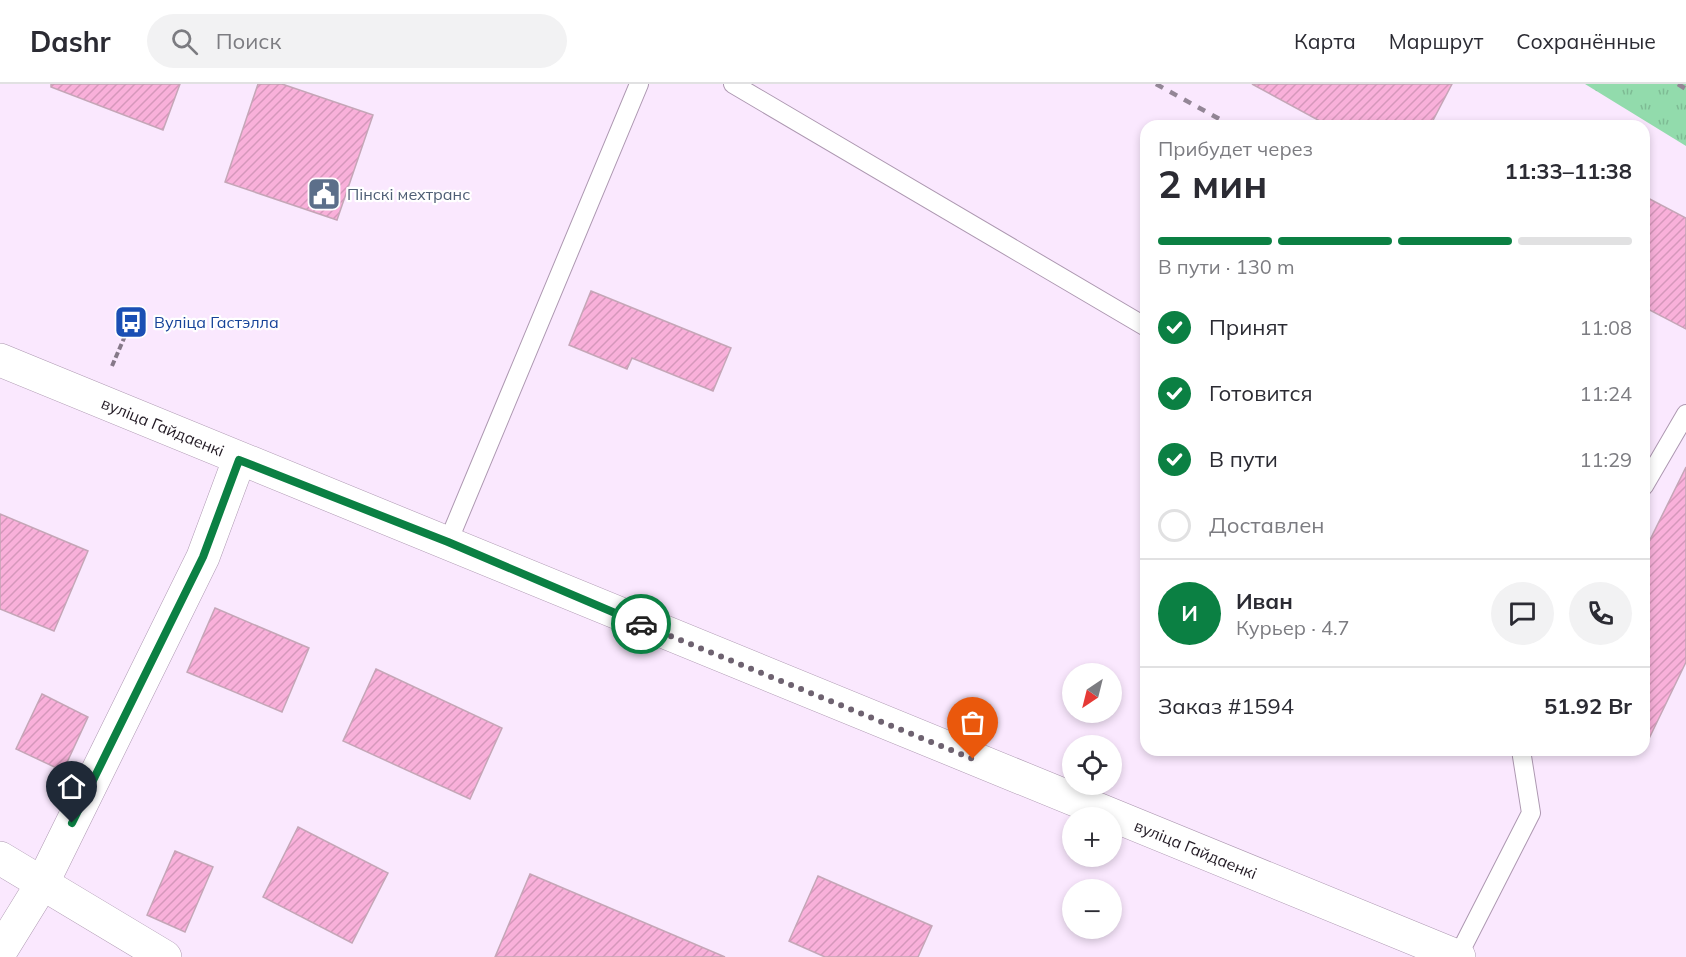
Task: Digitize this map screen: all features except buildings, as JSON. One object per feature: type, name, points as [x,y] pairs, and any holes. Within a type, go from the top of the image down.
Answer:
[{"type":"street","name":"вуліца Гайдаенкі","points":[[1,364],[448,542],[642,624],[1458,957]]},
{"type":"street","points":[[0,952],[42,884],[203,557],[239,460]]},
{"type":"street","points":[[0,858],[165,957]]},
{"type":"lane","points":[[448,542],[639,84]]},
{"type":"lane","points":[[734,84],[1140,323]]},
{"type":"lane","points":[[1650,476],[1686,414]]},
{"type":"lane","points":[[1458,957],[1531,813],[1522,756]]},
{"type":"path","points":[[97,401],[131,322]]},
{"type":"green space","points":[[1585,84],[1686,84],[1686,146],[1650,124],[1650,120],[1644,120]]},
{"type":"railway","points":[[1156,84],[1221,120]]},
{"type":"railway","points":[[1678,84],[1686,89]]},
{"type":"way so far","points":[[641,624],[973,759]]},
{"type":"place","name":"Пінскі мехтранс","points":[[324,194]]},
{"type":"place","name":"Вуліца Гастэлла","points":[[131,322]]},
{"type":"route","points":[[72,823],[203,557],[239,460],[448,542],[641,624]]}]
